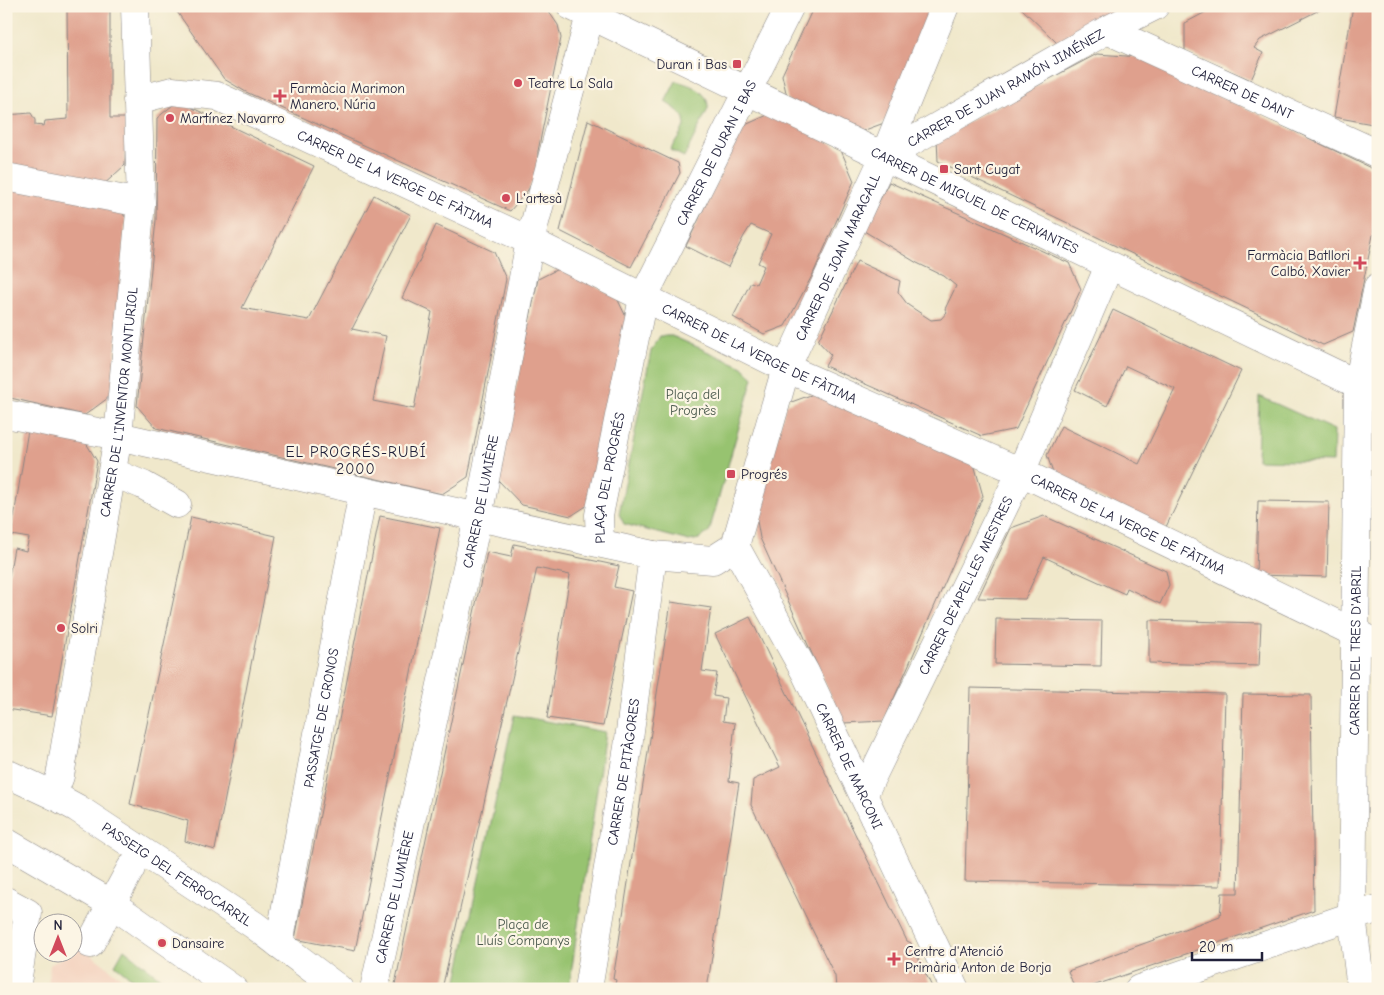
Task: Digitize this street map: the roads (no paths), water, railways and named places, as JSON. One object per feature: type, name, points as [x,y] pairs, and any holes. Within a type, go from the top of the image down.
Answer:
[{"type":"street","name":"CARRER DE L'INVENTOR MONTURIOL","points":[[53,794],[60,776],[118,436],[141,203],[135,6]]},
{"type":"street","name":"CARRER DE DURAN I BAS","points":[[643,298],[790,6]]},
{"type":"street","name":"CARRER DE JOAN MARAGALL","points":[[786,368],[884,158],[945,6]]},
{"type":"street","name":"CARRER DE JUAN RAMÓN JIMÉNEZ","points":[[884,158],[1107,30],[1155,6]]},
{"type":"street","name":"CARRER DE MIGUEL DE CERVANTES","points":[[581,11],[1368,390]]},
{"type":"street","name":"CARRER DE LUMIÈRE","points":[[374,989],[478,517],[530,241],[581,11]]},
{"type":"street","name":"CARRER DE DANT","points":[[1107,30],[1378,154]]},
{"type":"street","name":"CARRER DE LA VERGE DE FÀTIMA","points":[[137,100],[172,91],[217,96],[530,241],[786,368],[1021,472],[1367,639]]},
{"type":"street","points":[[6,177],[141,203]]},
{"type":"street","name":"CARRER DE'APEL·LES MESTRES","points":[[864,793],[1021,472],[1109,266]]},
{"type":"street","name":"CARRER DEL TRES D'ABRIL","points":[[1361,989],[1365,912],[1368,390],[1378,287]]},
{"type":"street","name":"PLAÇA DEL PROGRÉS","points":[[643,298],[599,515],[600,543],[654,555],[713,560],[735,546]]},
{"type":"street","points":[[735,546],[786,368]]},
{"type":"street","points":[[6,414],[118,436],[600,543]]},
{"type":"street","points":[[112,472],[143,485],[177,504]]},
{"type":"street","name":"PASSATGE DE CRONOS","points":[[279,944],[363,491]]},
{"type":"street","name":"CARRER DE MARCONI","points":[[735,546],[805,672],[956,989]]},
{"type":"street","name":"CARRER DE PITÀGORES","points":[[588,989],[628,747],[654,555]]},
{"type":"street","name":"PASSEIG DEL FERROCARRIL","points":[[6,773],[53,794],[77,808],[212,897],[339,989]]},
{"type":"street","points":[[6,842],[112,904],[232,989]]},
{"type":"street","name":"PASSEIG DEL FERROCARRIL","points":[[90,944],[131,868]]},
{"type":"street","points":[[16,989],[17,907]]},
{"type":"street","points":[[1139,989],[1186,981],[1365,912]]},
{"type":"place","name":"Duran i Bas","points":[[737,64]]},
{"type":"place","name":"Teatre La Sala","points":[[518,83]]},
{"type":"place","name":"Farmàcia Marimon Manero, Núria","points":[[280,96]]},
{"type":"place","name":"Martínez Navarro","points":[[170,118]]},
{"type":"place","name":"Sant Cugat","points":[[944,169]]},
{"type":"place","name":"L'artesà","points":[[506,198]]},
{"type":"place","name":"Farmàcia Batllori Calbó, Xavier","points":[[1360,263]]},
{"type":"place","name":"Progrés","points":[[731,474]]},
{"type":"place","name":"Solri","points":[[61,628]]},
{"type":"place","name":"Dansaire","points":[[162,943]]},
{"type":"place","name":"Centre d'Atenció Primària Anton de Borja","points":[[894,959]]},
{"type":"district","name":"EL PROGRÉS-RUBÍ 2000","points":[[356,460]]},
{"type":"park label","name":"Plaça del Progrès","points":[[693,402]]},
{"type":"park label","name":"Plaça de Lluís Companys","points":[[523,932]]}]
